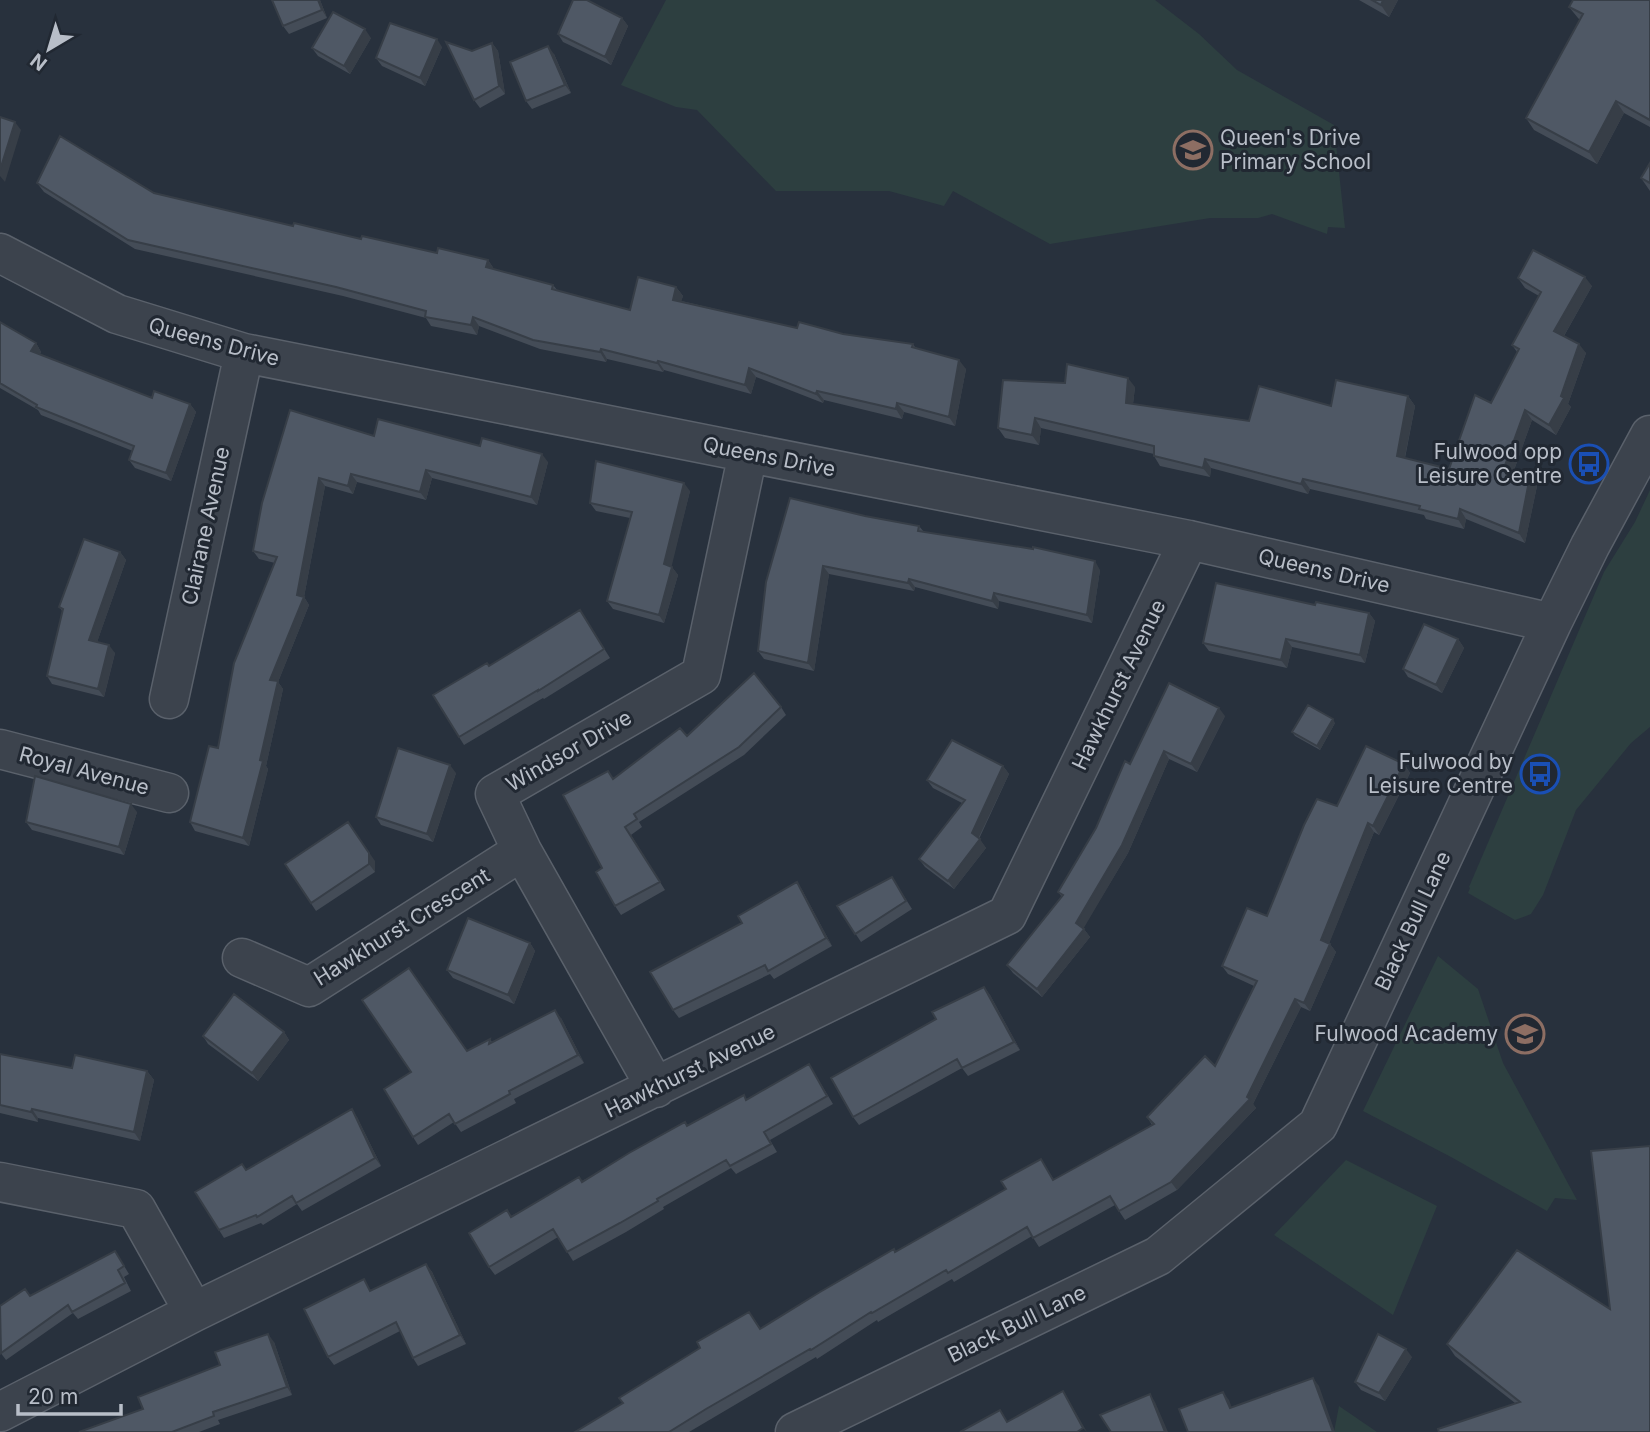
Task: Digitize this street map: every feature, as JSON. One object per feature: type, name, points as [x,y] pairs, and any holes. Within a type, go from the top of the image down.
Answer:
[{"type":"street","name":"Queens Drive","points":[[0,253],[117,314],[244,353],[1189,540],[1552,624]]},
{"type":"street","name":"Clairane Avenue","points":[[169,699],[244,353]]},
{"type":"street","name":"Black Bull Lane","points":[[815,1427],[1158,1255],[1318,1125],[1590,545],[1650,435]]},
{"type":"street","name":"Windsor Drive","points":[[656,1088],[522,851],[495,794],[701,675],[748,453]]},
{"type":"street","name":"Hawkhurst Avenue","points":[[0,1412],[194,1312],[1007,915],[1189,540]]},
{"type":"street","name":"Royal Avenue","points":[[0,749],[169,793]]},
{"type":"street","name":"Hawkhurst Crescent","points":[[242,958],[309,987],[522,851]]},
{"type":"street","points":[[0,1182],[136,1209],[194,1312]]},
{"type":"shaded area","points":[[666,0],[1155,0],[1199,34],[1237,70],[1334,125],[1345,228],[1328,227],[1327,234],[1272,214],[1258,218],[1210,218],[1050,244],[953,191],[944,206],[889,191],[776,191],[697,110],[676,107],[621,85]]},
{"type":"shaded area","points":[[1650,490],[1650,727],[1631,743],[1576,810],[1543,895],[1531,914],[1515,920],[1468,893],[1469,887],[1604,572],[1635,522]]},
{"type":"shaded area","points":[[1438,956],[1478,989],[1503,1063],[1577,1200],[1555,1198],[1547,1211],[1363,1111]]},
{"type":"shaded area","points":[[1346,1160],[1437,1206],[1393,1315],[1274,1235]]},
{"type":"shaded area","points":[[1339,1406],[1377,1432],[1334,1432]]},
{"type":"building","points":[[272,0],[318,0],[322,10],[283,26]]},
{"type":"building","points":[[573,0],[587,0],[622,18],[605,57],[558,34]]},
{"type":"building","points":[[1573,0],[1650,0],[1650,120],[1616,101],[1589,152],[1526,118],[1583,14],[1569,7]]},
{"type":"building","points":[[333,12],[365,29],[344,66],[312,48]]},
{"type":"building","points":[[390,23],[437,39],[420,78],[376,58]]},
{"type":"building","points":[[446,42],[472,51],[492,43],[499,86],[474,100]]},
{"type":"building","points":[[548,46],[565,85],[526,101],[510,62]]},
{"type":"building","points":[[0,117],[15,122],[0,170]]},
{"type":"building","points":[[60,136],[154,193],[293,226],[294,223],[437,253],[438,248],[488,260],[486,267],[553,285],[552,289],[630,310],[638,277],[676,287],[673,300],[797,328],[799,322],[843,334],[913,344],[912,347],[959,360],[949,417],[897,403],[896,409],[817,391],[816,394],[749,368],[745,385],[658,361],[657,363],[601,349],[600,352],[533,340],[473,317],[471,325],[425,317],[426,311],[336,287],[128,240],[37,183]]},
{"type":"building","points":[[1650,163],[1650,183],[1641,178]]},
{"type":"building","points":[[1533,250],[1585,277],[1554,331],[1579,344],[1561,396],[1564,398],[1549,425],[1525,410],[1503,471],[1530,476],[1519,533],[1460,509],[1458,519],[1419,509],[1420,506],[1303,479],[1301,484],[1205,459],[1203,468],[1154,456],[1154,446],[1035,418],[1032,435],[998,428],[1003,380],[1065,383],[1067,364],[1128,378],[1126,403],[1249,421],[1259,386],[1331,406],[1336,380],[1408,396],[1397,456],[1449,469],[1475,395],[1491,403],[1519,349],[1512,345],[1541,292],[1518,278]]},
{"type":"building","points":[[0,322],[36,343],[31,351],[152,398],[154,391],[190,404],[166,473],[129,460],[134,446],[36,407],[37,405],[0,383]]},
{"type":"building","points":[[290,410],[374,436],[378,419],[480,446],[482,438],[542,454],[531,497],[426,470],[420,492],[351,474],[348,486],[319,478],[297,595],[304,597],[270,680],[278,681],[260,760],[263,761],[243,838],[190,822],[209,746],[218,748],[234,663],[277,557],[253,551],[262,503]]},
{"type":"building","points":[[596,461],[684,483],[664,564],[672,567],[659,615],[607,601],[632,512],[590,503]]},
{"type":"building","points":[[790,498],[919,526],[918,531],[1033,547],[1095,561],[1087,615],[994,593],[992,601],[909,579],[908,583],[823,566],[808,663],[758,651],[766,582]]},
{"type":"building","points":[[84,539],[120,552],[89,640],[109,645],[98,689],[47,676],[63,609],[59,607]]},
{"type":"building","points":[[1216,583],[1315,605],[1316,602],[1369,613],[1360,655],[1286,639],[1281,660],[1203,643]]},
{"type":"building","points":[[580,610],[604,649],[459,737],[433,695],[487,663],[489,666]]},
{"type":"building","points":[[1424,624],[1458,639],[1436,685],[1403,669]]},
{"type":"building","points":[[754,673],[781,707],[739,747],[634,814],[637,819],[625,827],[660,882],[615,906],[596,872],[602,868],[563,795],[608,771],[613,779],[680,728],[687,736]]},
{"type":"building","points":[[1169,683],[1219,708],[1191,764],[1164,751],[1122,845],[1076,923],[1084,929],[1037,989],[1007,965],[1063,895],[1058,892],[1096,828],[1125,761],[1130,764]]},
{"type":"building","points":[[1308,705],[1333,719],[1317,746],[1292,732]]},
{"type":"building","points":[[952,740],[1003,766],[972,833],[980,839],[948,881],[919,859],[965,800],[927,780]]},
{"type":"building","points":[[1366,746],[1404,764],[1373,826],[1368,823],[1321,940],[1330,944],[1304,1003],[1295,999],[1247,1097],[1250,1099],[1171,1182],[1119,1211],[1110,1196],[1033,1238],[1027,1227],[948,1273],[946,1270],[871,1312],[669,1432],[575,1432],[623,1403],[619,1398],[700,1348],[697,1342],[749,1312],[760,1329],[894,1249],[895,1252],[1006,1189],[1001,1181],[1041,1159],[1053,1180],[1154,1124],[1147,1117],[1205,1056],[1215,1066],[1257,981],[1222,966],[1247,908],[1267,916],[1317,799],[1337,806]]},
{"type":"building","points":[[398,748],[450,765],[427,834],[376,817]]},
{"type":"building","points":[[35,776],[131,804],[119,847],[26,822]]},
{"type":"building","points":[[348,822],[369,853],[369,864],[311,903],[285,864]]},
{"type":"building","points":[[892,877],[906,901],[855,934],[837,906]]},
{"type":"building","points":[[797,882],[826,938],[768,971],[765,965],[673,1010],[650,972],[742,923],[738,916]]},
{"type":"building","points":[[468,918],[530,943],[508,995],[447,970]]},
{"type":"building","points":[[409,968],[467,1051],[490,1039],[489,1044],[555,1010],[578,1055],[509,1091],[510,1094],[455,1124],[449,1114],[413,1137],[384,1089],[411,1072],[362,1000]]},
{"type":"building","points":[[984,987],[1014,1042],[962,1068],[957,1059],[853,1117],[831,1078],[936,1019],[932,1012]]},
{"type":"building","points":[[234,994],[284,1032],[252,1073],[203,1036]]},
{"type":"building","points":[[0,1054],[72,1068],[75,1055],[147,1071],[134,1132],[32,1109],[31,1112],[0,1105]]},
{"type":"building","points":[[809,1064],[827,1096],[764,1132],[771,1144],[730,1166],[726,1160],[567,1252],[553,1229],[489,1267],[469,1233],[507,1210],[511,1217],[579,1177],[582,1182],[685,1122],[687,1126],[744,1095],[746,1100]]},
{"type":"building","points":[[352,1109],[375,1158],[296,1203],[292,1196],[257,1217],[256,1215],[219,1230],[195,1192],[242,1164],[246,1170]]},
{"type":"building","points":[[1650,1146],[1650,1432],[1439,1432],[1438,1429],[1520,1402],[1447,1344],[1517,1250],[1610,1309],[1591,1151]]},
{"type":"building","points":[[115,1251],[124,1266],[118,1270],[125,1283],[72,1312],[68,1305],[1,1353],[0,1306],[25,1289],[30,1296]]},
{"type":"building","points":[[426,1264],[460,1335],[413,1358],[396,1322],[328,1357],[304,1309],[364,1279],[370,1291]]},
{"type":"building","points":[[268,1334],[287,1387],[213,1412],[214,1416],[172,1432],[79,1432],[143,1409],[138,1397],[220,1365],[215,1352]]},
{"type":"building","points":[[1378,1334],[1406,1349],[1379,1393],[1355,1382]]},
{"type":"building","points":[[1313,1378],[1333,1432],[1188,1432],[1179,1409],[1223,1392],[1230,1408]]},
{"type":"building","points":[[1063,1391],[1083,1428],[1077,1432],[960,1432],[1000,1410],[1007,1422]]},
{"type":"building","points":[[1150,1394],[1165,1432],[1111,1432],[1100,1415]]},
{"type":"place","name":"Queen's Drive Primary School","points":[[1193,150]]},
{"type":"place","name":"Fulwood opp Leisure Centre","points":[[1589,464]]},
{"type":"place","name":"Fulwood by Leisure Centre","points":[[1540,774]]},
{"type":"place","name":"Fulwood Academy","points":[[1525,1034]]}]
